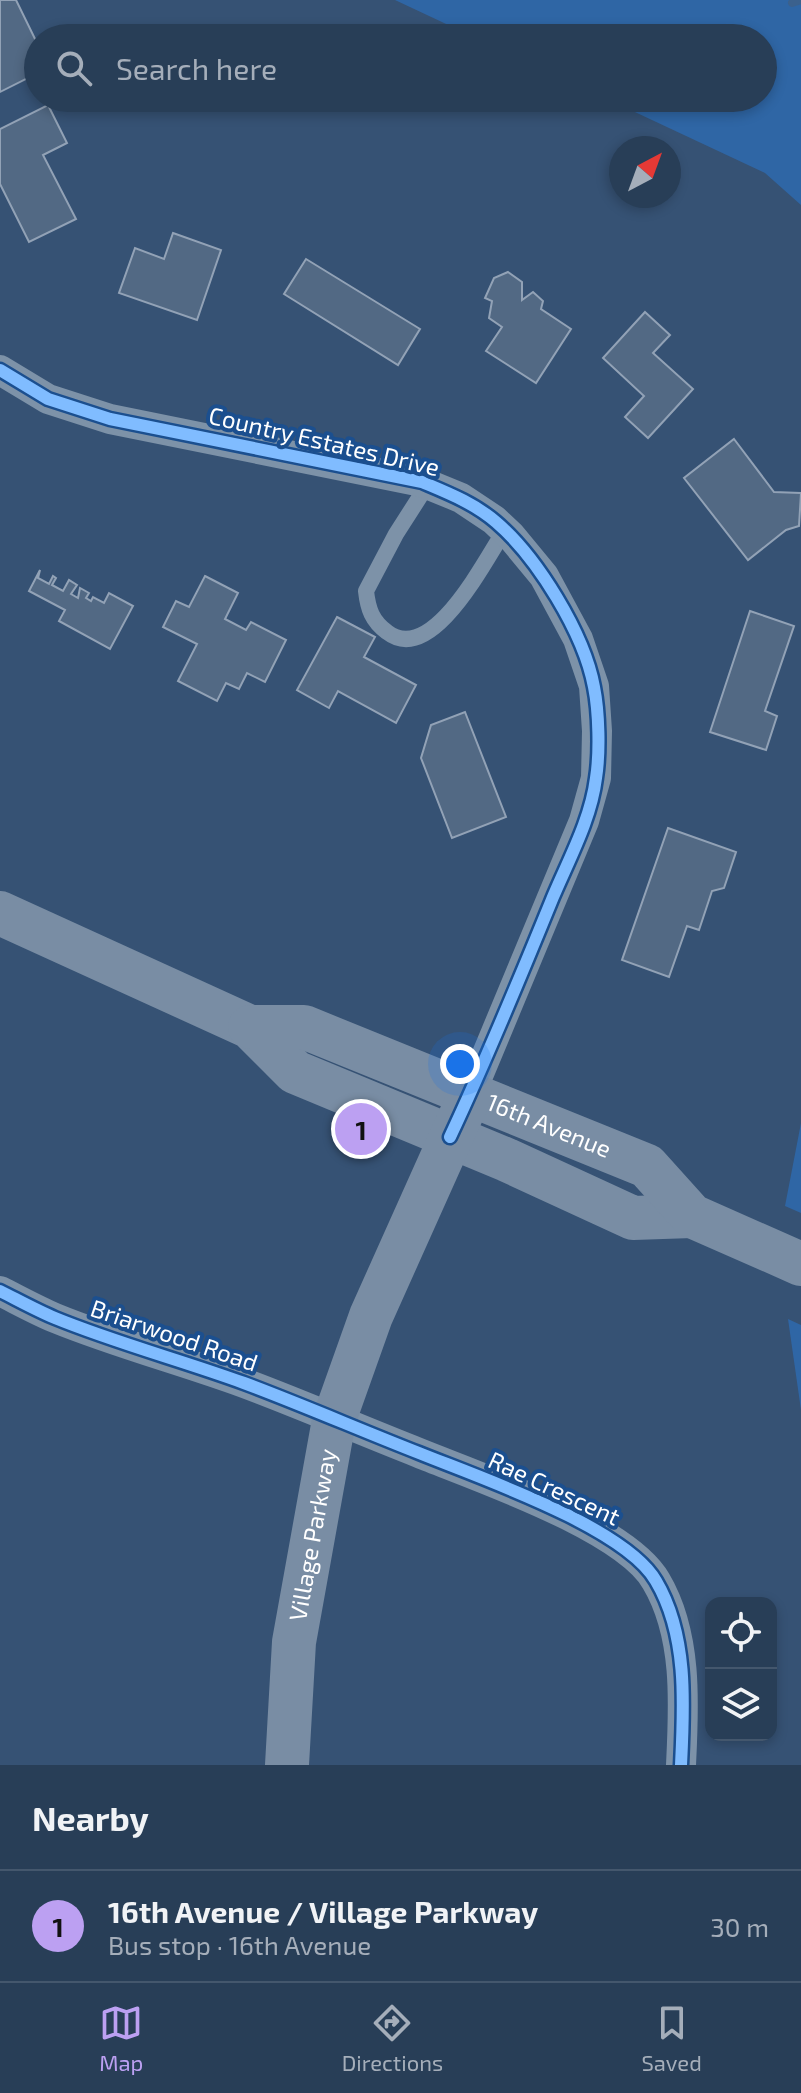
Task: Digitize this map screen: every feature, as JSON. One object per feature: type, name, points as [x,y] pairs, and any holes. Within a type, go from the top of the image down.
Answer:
[{"type":"main road","name":"16th Avenue","points":[[0,913],[250,1027],[295,1072],[633,1218],[692,1216]]},
{"type":"main road","name":"16th Avenue","points":[[250,1027],[304,1027],[647,1166],[692,1216],[801,1264]]},
{"type":"main road","name":"Country Estates Drive","points":[[450,1137],[470,1095]]},
{"type":"main road","name":"Village Parkway","points":[[287,1765],[294,1642],[334,1420],[371,1316],[450,1137]]},
{"type":"street","name":"Country Estates Drive","points":[[0,370],[48,399],[110,419],[351,465],[428,484],[461,498],[505,530],[544,576],[578,639],[594,686],[596,778],[584,821],[470,1095]]},
{"type":"street","name":"Briarwood Road","points":[[0,1291],[54,1318],[245,1384],[334,1420]]},
{"type":"street","name":"Rae Crescent","points":[[334,1420],[508,1488],[580,1521],[638,1558],[656,1579],[668,1606],[679,1654],[684,1701],[681,1765]]},
{"type":"lane","points":[[428,484],[396,534],[366,591],[371,617],[389,634],[404,640],[418,638],[432,630],[455,606],[505,530]]},
{"type":"shaded area","points":[[395,0],[801,0],[801,205],[765,173],[635,112],[777,112],[777,24],[446,24]]},
{"type":"shaded area","points":[[801,1123],[801,1213],[785,1206]]},
{"type":"shaded area","points":[[788,1319],[801,1325],[801,1410]]},
{"type":"building","points":[[0,0],[16,0],[28,24],[24,24],[24,80],[0,92]]},
{"type":"building","points":[[34,112],[52,112],[67,143],[43,155],[76,219],[29,242],[0,184],[0,129]]},
{"type":"building","points":[[173,233],[221,250],[197,320],[119,293],[135,248],[164,259]]},
{"type":"building","points":[[306,259],[420,329],[398,365],[284,294]]},
{"type":"building","points":[[508,272],[522,282],[522,300],[533,292],[543,301],[541,309],[571,329],[536,383],[486,351],[502,327],[489,318],[492,301],[485,298],[494,278]]},
{"type":"building","points":[[645,312],[670,335],[653,353],[693,389],[648,438],[625,417],[644,396],[603,358]]},
{"type":"building","points":[[734,439],[774,492],[801,493],[799,526],[786,530],[748,560],[684,478]]},
{"type":"building","points":[[40,570],[38,578],[49,584],[53,576],[56,578],[52,585],[63,591],[69,580],[77,585],[71,594],[78,598],[80,588],[89,593],[86,598],[91,601],[93,597],[104,603],[109,593],[133,606],[110,649],[59,621],[65,610],[29,591]]},
{"type":"building","points":[[205,576],[238,593],[225,619],[246,630],[251,622],[286,640],[265,682],[247,673],[239,689],[226,683],[217,701],[178,681],[197,644],[163,627],[176,601],[189,607]]},
{"type":"building","points":[[750,611],[794,626],[765,711],[777,716],[766,750],[710,732]]},
{"type":"building","points":[[337,617],[375,637],[364,657],[416,685],[396,723],[338,691],[329,708],[297,690]]},
{"type":"building","points":[[465,712],[506,817],[452,838],[421,758],[431,725]]},
{"type":"building","points":[[668,828],[736,852],[724,888],[712,891],[699,930],[687,926],[669,977],[622,960]]},
{"type":"waterway","points":[[792,3],[801,0]]},
{"type":"cycle path","points":[[0,370],[48,399],[110,419],[422,482],[488,515],[512,537],[557,597],[580,643],[594,687],[598,745],[593,793],[579,839],[450,1137]]},
{"type":"cycle path","points":[[0,1291],[78,1327],[244,1383],[512,1490],[583,1523],[614,1542],[639,1561],[656,1581],[674,1624],[682,1671],[681,1765]]},
{"type":"place","name":"16th Avenue / Village Parkway","points":[[361,1129]]}]
